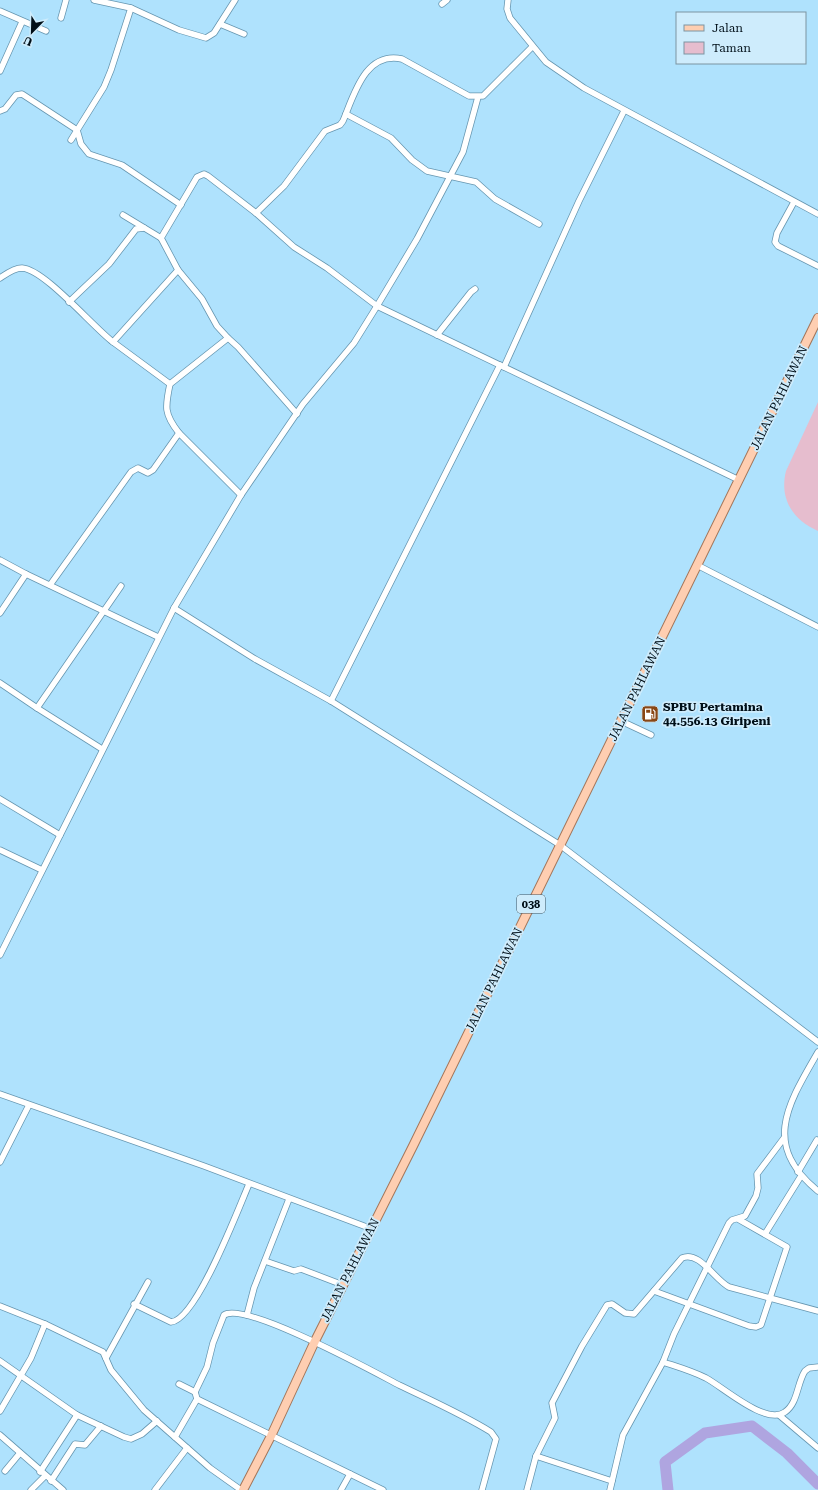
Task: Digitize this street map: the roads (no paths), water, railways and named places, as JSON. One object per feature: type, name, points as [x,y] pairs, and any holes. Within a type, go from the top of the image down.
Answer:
[{"type":"main road","name":"JALAN PAHLAWAN","points":[[242,1490],[271,1436],[314,1341],[372,1229],[818,318]]},
{"type":"street","points":[[61,18],[66,0]]},
{"type":"street","points":[[94,0],[131,8],[179,30],[203,38],[211,36],[235,0]]},
{"type":"street","points":[[442,4],[447,0]]},
{"type":"street","points":[[508,0],[507,9],[510,18],[532,47],[546,62],[566,77],[624,111],[818,214]]},
{"type":"street","points":[[71,140],[104,87],[114,63],[131,8]]},
{"type":"street","points":[[0,11],[22,22],[46,31]]},
{"type":"street","points":[[0,72],[22,22]]},
{"type":"street","points":[[220,24],[244,34]]},
{"type":"street","points":[[256,213],[284,186],[325,131],[340,125],[346,114],[353,94],[364,74],[384,60],[392,57],[402,59],[469,96],[478,97],[483,96],[532,47]]},
{"type":"street","points":[[0,111],[5,109],[16,95],[22,94],[77,130],[81,144],[89,154],[122,166],[181,205]]},
{"type":"street","points":[[0,955],[158,637],[174,608],[241,495],[297,414],[354,343],[377,306],[451,177],[463,152],[478,97]]},
{"type":"street","points":[[331,702],[502,366],[579,201],[624,111]]},
{"type":"street","points":[[346,114],[391,138],[412,160],[427,171],[476,182],[495,199],[539,224]]},
{"type":"street","points":[[161,238],[197,177],[204,174],[256,213],[294,247],[327,268],[377,306],[739,480]]},
{"type":"street","points":[[794,202],[777,233],[774,242],[778,246],[818,266]]},
{"type":"street","points":[[123,215],[161,238],[178,270],[202,300],[217,326],[242,350],[297,414]]},
{"type":"street","points":[[69,302],[108,264],[136,229],[144,228]]},
{"type":"street","points":[[0,278],[20,268],[27,269],[44,278],[113,342],[170,384]]},
{"type":"street","points":[[113,342],[178,270]]},
{"type":"street","points":[[437,335],[475,289]]},
{"type":"street","points":[[228,338],[170,384],[166,408],[170,421],[179,433],[241,495]]},
{"type":"street","points":[[50,585],[132,472],[138,468],[148,473],[153,470],[179,433]]},
{"type":"street","points":[[0,560],[158,637]]},
{"type":"street","points":[[697,566],[818,626]]},
{"type":"street","points":[[0,613],[26,574]]},
{"type":"street","points":[[37,708],[121,586]]},
{"type":"street","points":[[174,608],[255,659],[331,702],[560,845],[818,1042]]},
{"type":"street","points":[[0,682],[37,708],[102,749]]},
{"type":"street","points":[[621,721],[651,735]]},
{"type":"street","points":[[0,799],[60,835]]},
{"type":"street","points":[[0,850],[42,870]]},
{"type":"street","points":[[818,1052],[796,1090],[789,1107],[784,1138],[787,1151],[800,1174],[818,1190]]},
{"type":"street","points":[[0,1094],[372,1229]]},
{"type":"street","points":[[0,1162],[29,1105]]},
{"type":"street","points":[[610,1490],[623,1435],[663,1362],[674,1334],[729,1223],[732,1220],[745,1216],[756,1196],[758,1188],[757,1174],[784,1138]]},
{"type":"street","points":[[765,1234],[800,1174],[817,1140]]},
{"type":"street","points":[[134,1304],[171,1322],[177,1320],[192,1303],[211,1274],[249,1184]]},
{"type":"street","points":[[247,1315],[254,1288],[289,1200]]},
{"type":"street","points":[[654,1291],[756,1327],[763,1321],[787,1247],[738,1219]]},
{"type":"street","points":[[527,1490],[536,1456],[555,1418],[552,1403],[582,1346],[607,1306],[612,1304],[625,1313],[632,1315],[682,1258],[686,1256],[693,1257],[707,1267],[717,1279],[726,1286],[818,1311]]},
{"type":"street","points":[[265,1261],[294,1271],[301,1269],[343,1285]]},
{"type":"street","points":[[106,1358],[134,1304],[148,1282]]},
{"type":"street","points":[[0,1306],[45,1324],[103,1352],[111,1370],[144,1410],[210,1468],[242,1490]]},
{"type":"street","points":[[174,1437],[197,1399],[195,1392],[206,1367],[215,1338],[224,1315],[230,1312],[247,1315],[314,1341],[485,1428],[495,1435],[495,1443],[482,1490]]},
{"type":"street","points":[[0,1411],[31,1358],[45,1324]]},
{"type":"street","points":[[0,1361],[77,1415],[131,1439],[142,1434],[157,1421]]},
{"type":"street","points":[[663,1362],[682,1367],[707,1378],[752,1407],[772,1415],[779,1415],[789,1409],[805,1371],[809,1368],[818,1367]]},
{"type":"street","points":[[179,1384],[195,1392]]},
{"type":"street","points":[[197,1399],[383,1490]]},
{"type":"street","points":[[40,1472],[77,1415]]},
{"type":"street","points":[[779,1415],[818,1448]]},
{"type":"street","points":[[51,1481],[75,1444],[85,1445],[102,1426]]},
{"type":"street","points":[[1,1437],[40,1472],[63,1490]]},
{"type":"street","points":[[155,1490],[187,1448]]},
{"type":"street","points":[[5,1471],[20,1453]]},
{"type":"street","points":[[536,1456],[612,1481]]},
{"type":"street","points":[[341,1490],[350,1474]]},
{"type":"street","points":[[31,1490],[45,1476]]},
{"type":"waterway","points":[[668,1490],[665,1462],[705,1433],[752,1426],[787,1453],[818,1484]]},
{"type":"place","name":"SPBU Pertamina 44.556.13 Giripeni","points":[[650,714]]}]
